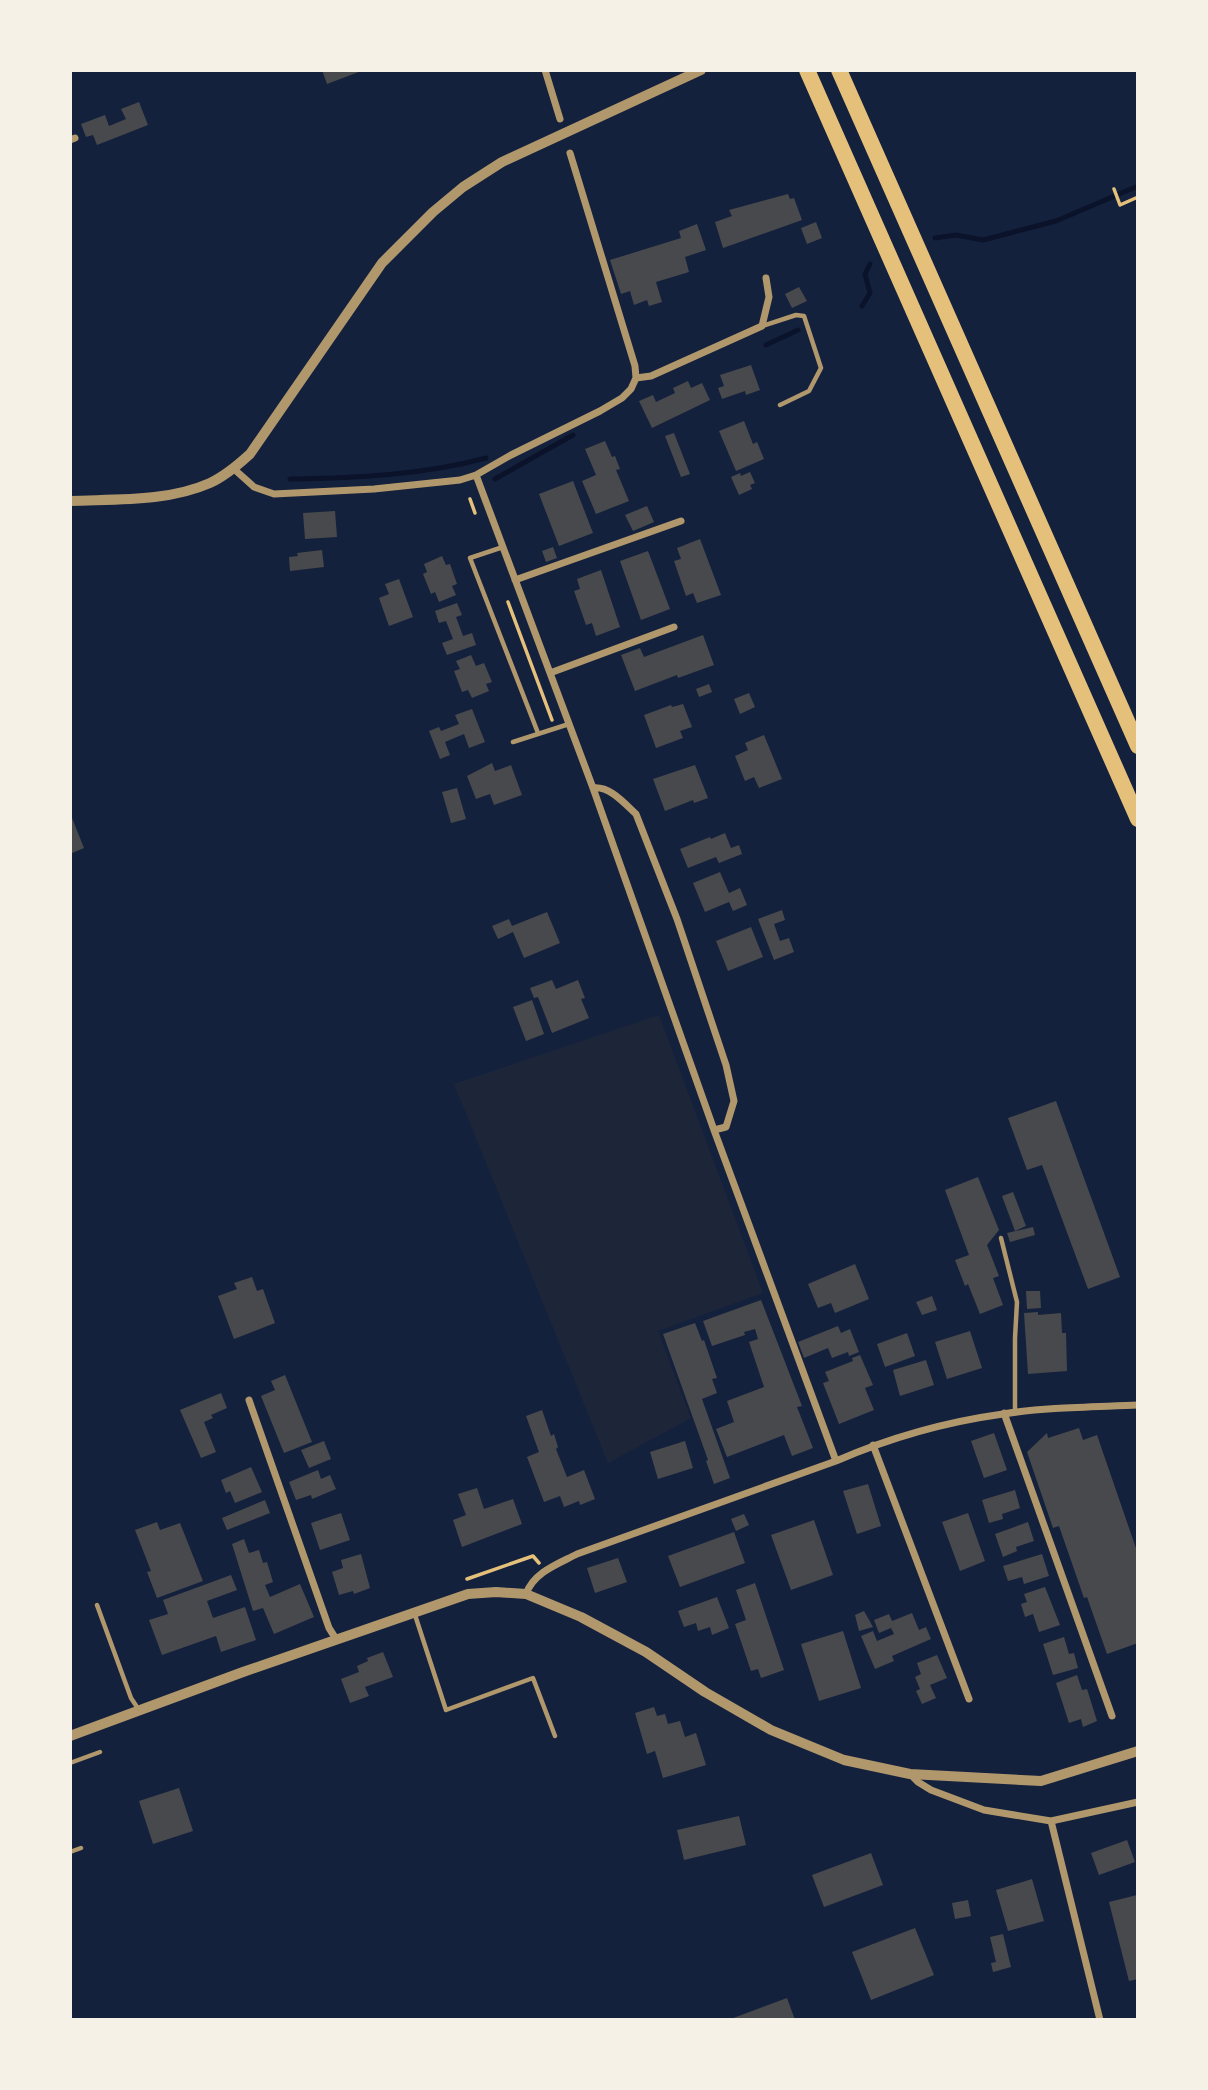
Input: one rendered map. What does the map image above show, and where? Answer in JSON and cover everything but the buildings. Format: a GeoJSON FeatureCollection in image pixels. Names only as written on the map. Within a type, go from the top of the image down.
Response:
{"type":"FeatureCollection","features":[{"type":"Feature","properties":{"kind":"highway"},"geometry":{"type":"LineString","coordinates":[[807,70],[1138,819]]}},
{"type":"Feature","properties":{"kind":"highway"},"geometry":{"type":"LineString","coordinates":[[839,70],[1138,746]]}},
{"type":"Feature","properties":{"kind":"street"},"geometry":{"type":"LineString","coordinates":[[545,70],[560,119]]}},
{"type":"Feature","properties":{"kind":"street"},"geometry":{"type":"LineString","coordinates":[[70,501],[150,497],[197,488],[233,469],[250,454],[382,263],[433,212],[463,187],[502,162],[701,70]]}},
{"type":"Feature","properties":{"kind":"street"},"geometry":{"type":"LineString","coordinates":[[233,469],[254,487],[274,494],[374,489],[460,480],[476,475],[611,405],[631,389],[635,366],[570,153]]}},
{"type":"Feature","properties":{"kind":"street"},"geometry":{"type":"LineString","coordinates":[[635,378],[651,376],[762,326],[769,297],[766,278]]}},
{"type":"Feature","properties":{"kind":"street"},"geometry":{"type":"LineString","coordinates":[[476,475],[570,724],[714,1130],[836,1461]]}},
{"type":"Feature","properties":{"kind":"street"},"geometry":{"type":"LineString","coordinates":[[515,580],[681,521]]}},
{"type":"Feature","properties":{"kind":"street"},"geometry":{"type":"LineString","coordinates":[[550,673],[674,627]]}},
{"type":"Feature","properties":{"kind":"street"},"geometry":{"type":"LineString","coordinates":[[593,788],[600,787],[614,793],[636,814],[703,993],[726,1065],[734,1101],[726,1127],[714,1130]]}},
{"type":"Feature","properties":{"kind":"street"},"geometry":{"type":"LineString","coordinates":[[249,1400],[329,1628],[336,1639]]}},
{"type":"Feature","properties":{"kind":"street"},"geometry":{"type":"LineString","coordinates":[[526,1594],[529,1584],[540,1574],[577,1554],[836,1461],[873,1445],[943,1425],[1004,1413],[1138,1405]]}},
{"type":"Feature","properties":{"kind":"street"},"geometry":{"type":"LineString","coordinates":[[1004,1413],[1112,1716]]}},
{"type":"Feature","properties":{"kind":"street"},"geometry":{"type":"LineString","coordinates":[[873,1445],[969,1699]]}},
{"type":"Feature","properties":{"kind":"street"},"geometry":{"type":"LineString","coordinates":[[70,1735],[468,1594],[496,1592],[526,1594],[581,1617],[646,1652],[705,1692],[771,1730],[844,1760],[910,1774],[1041,1781],[1138,1751]]}},
{"type":"Feature","properties":{"kind":"street"},"geometry":{"type":"LineString","coordinates":[[910,1774],[918,1783],[931,1790],[984,1810],[1051,1821],[1138,1802]]}},
{"type":"Feature","properties":{"kind":"street"},"geometry":{"type":"LineString","coordinates":[[1051,1821],[1100,2020]]}},
{"type":"Feature","properties":{"kind":"lane"},"geometry":{"type":"LineString","coordinates":[[762,326],[796,314],[804,316],[821,368],[809,391],[780,405]]}},
{"type":"Feature","properties":{"kind":"lane"},"geometry":{"type":"LineString","coordinates":[[503,547],[470,558],[538,733]]}},
{"type":"Feature","properties":{"kind":"lane"},"geometry":{"type":"LineString","coordinates":[[513,742],[570,724]]}},
{"type":"Feature","properties":{"kind":"lane"},"geometry":{"type":"LineString","coordinates":[[1001,1238],[1017,1302],[1015,1412]]}},
{"type":"Feature","properties":{"kind":"lane"},"geometry":{"type":"LineString","coordinates":[[97,1605],[131,1698],[139,1710]]}},
{"type":"Feature","properties":{"kind":"lane"},"geometry":{"type":"LineString","coordinates":[[415,1612],[446,1710],[533,1678],[555,1736]]}},
{"type":"Feature","properties":{"kind":"lane"},"geometry":{"type":"LineString","coordinates":[[70,1763],[100,1752]]}},
{"type":"Feature","properties":{"kind":"lane"},"geometry":{"type":"LineString","coordinates":[[70,1852],[81,1848]]}},
{"type":"Feature","properties":{"kind":"path"},"geometry":{"type":"LineString","coordinates":[[1114,189],[1120,205],[1138,197]]}},
{"type":"Feature","properties":{"kind":"path"},"geometry":{"type":"LineString","coordinates":[[470,499],[478,520]]}},
{"type":"Feature","properties":{"kind":"path"},"geometry":{"type":"LineString","coordinates":[[508,602],[555,728]]}},
{"type":"Feature","properties":{"kind":"shaded area"},"geometry":{"type":"Polygon","coordinates":[[[659,1015],[763,1293],[658,1331],[691,1418],[608,1463],[454,1084],[659,1015]]]}},
{"type":"Feature","properties":{"kind":"waterway"},"geometry":{"type":"LineString","coordinates":[[935,238],[956,235],[983,240],[1056,221],[1138,186]]}},
{"type":"Feature","properties":{"kind":"waterway"},"geometry":{"type":"LineString","coordinates":[[862,306],[870,293],[865,274],[870,264]]}},
{"type":"Feature","properties":{"kind":"waterway"},"geometry":{"type":"LineString","coordinates":[[766,345],[798,330]]}},
{"type":"Feature","properties":{"kind":"waterway"},"geometry":{"type":"LineString","coordinates":[[495,479],[573,435]]}},
{"type":"Feature","properties":{"kind":"waterway"},"geometry":{"type":"LineString","coordinates":[[290,479],[389,475],[486,458]]}}]}
